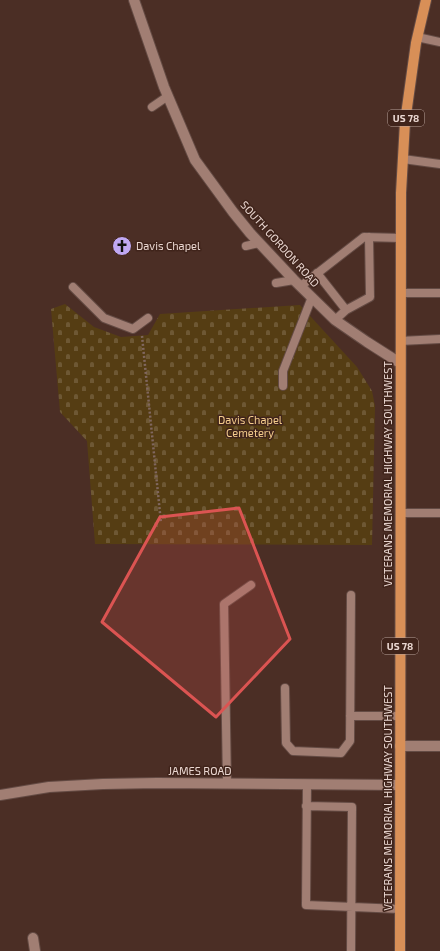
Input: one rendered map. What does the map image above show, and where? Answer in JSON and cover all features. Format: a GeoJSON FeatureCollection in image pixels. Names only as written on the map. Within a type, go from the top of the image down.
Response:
{"type":"FeatureCollection","features":[{"type":"Feature","properties":{"kind":"main road","name":"VETERANS MEMORIAL HIGHWAY SOUTHWEST"},"geometry":{"type":"LineString","coordinates":[[400,951],[400,341],[403,159],[405,122],[417,37],[426,0]]}},
{"type":"Feature","properties":{"kind":"street","name":"SOUTH GORDON ROAD"},"geometry":{"type":"LineString","coordinates":[[134,0],[168,96],[195,160],[233,212],[297,283],[335,320],[400,363]]}},
{"type":"Feature","properties":{"kind":"street"},"geometry":{"type":"LineString","coordinates":[[400,746],[440,746]]}},
{"type":"Feature","properties":{"kind":"street","name":"JAMES ROAD"},"geometry":{"type":"LineString","coordinates":[[0,795],[49,787],[103,784],[227,783],[400,785]]}},
{"type":"Feature","properties":{"kind":"street"},"geometry":{"type":"LineString","coordinates":[[33,938],[35,951]]}},
{"type":"Feature","properties":{"kind":"lane"},"geometry":{"type":"LineString","coordinates":[[417,37],[440,42]]}},
{"type":"Feature","properties":{"kind":"lane"},"geometry":{"type":"LineString","coordinates":[[152,107],[168,96]]}},
{"type":"Feature","properties":{"kind":"lane"},"geometry":{"type":"LineString","coordinates":[[403,159],[440,164]]}},
{"type":"Feature","properties":{"kind":"lane"},"geometry":{"type":"LineString","coordinates":[[276,283],[297,283],[317,273],[364,237],[401,238]]}},
{"type":"Feature","properties":{"kind":"lane"},"geometry":{"type":"LineString","coordinates":[[335,320],[346,310],[370,297],[369,237]]}},
{"type":"Feature","properties":{"kind":"lane"},"geometry":{"type":"LineString","coordinates":[[246,246],[259,242]]}},
{"type":"Feature","properties":{"kind":"lane"},"geometry":{"type":"LineString","coordinates":[[317,273],[346,310]]}},
{"type":"Feature","properties":{"kind":"lane"},"geometry":{"type":"LineString","coordinates":[[73,287],[104,318],[133,329],[148,318]]}},
{"type":"Feature","properties":{"kind":"lane"},"geometry":{"type":"LineString","coordinates":[[401,293],[440,293]]}},
{"type":"Feature","properties":{"kind":"lane"},"geometry":{"type":"LineString","coordinates":[[282,386],[283,371],[312,297]]}},
{"type":"Feature","properties":{"kind":"lane"},"geometry":{"type":"LineString","coordinates":[[400,341],[440,339]]}},
{"type":"Feature","properties":{"kind":"lane"},"geometry":{"type":"LineString","coordinates":[[400,513],[440,513]]}},
{"type":"Feature","properties":{"kind":"lane"},"geometry":{"type":"LineString","coordinates":[[227,783],[224,604],[251,585]]}},
{"type":"Feature","properties":{"kind":"lane"},"geometry":{"type":"LineString","coordinates":[[285,688],[286,743],[294,751],[341,753],[350,741],[351,595]]}},
{"type":"Feature","properties":{"kind":"lane"},"geometry":{"type":"LineString","coordinates":[[350,716],[400,716]]}},
{"type":"Feature","properties":{"kind":"lane"},"geometry":{"type":"LineString","coordinates":[[307,784],[306,905],[400,909]]}},
{"type":"Feature","properties":{"kind":"lane"},"geometry":{"type":"LineString","coordinates":[[306,806],[352,807],[351,951]]}},
{"type":"Feature","properties":{"kind":"path"},"geometry":{"type":"LineString","coordinates":[[141,324],[161,523]]}},
{"type":"Feature","properties":{"kind":"highlighted area"},"geometry":{"type":"Polygon","coordinates":[[[239,508],[290,639],[216,717],[102,622],[160,517],[239,508]]]}},
{"type":"Feature","properties":{"kind":"green space","name":"Davis Chapel Cemetery"},"geometry":{"type":"Polygon","coordinates":[[[65,304],[94,327],[121,337],[148,335],[160,314],[300,305],[357,367],[372,391],[375,406],[372,545],[95,544],[87,441],[60,412],[51,309],[65,304]]]}},
{"type":"Feature","properties":{"kind":"place","name":"Davis Chapel"},"geometry":{"type":"Point","coordinates":[122,246]}}]}
